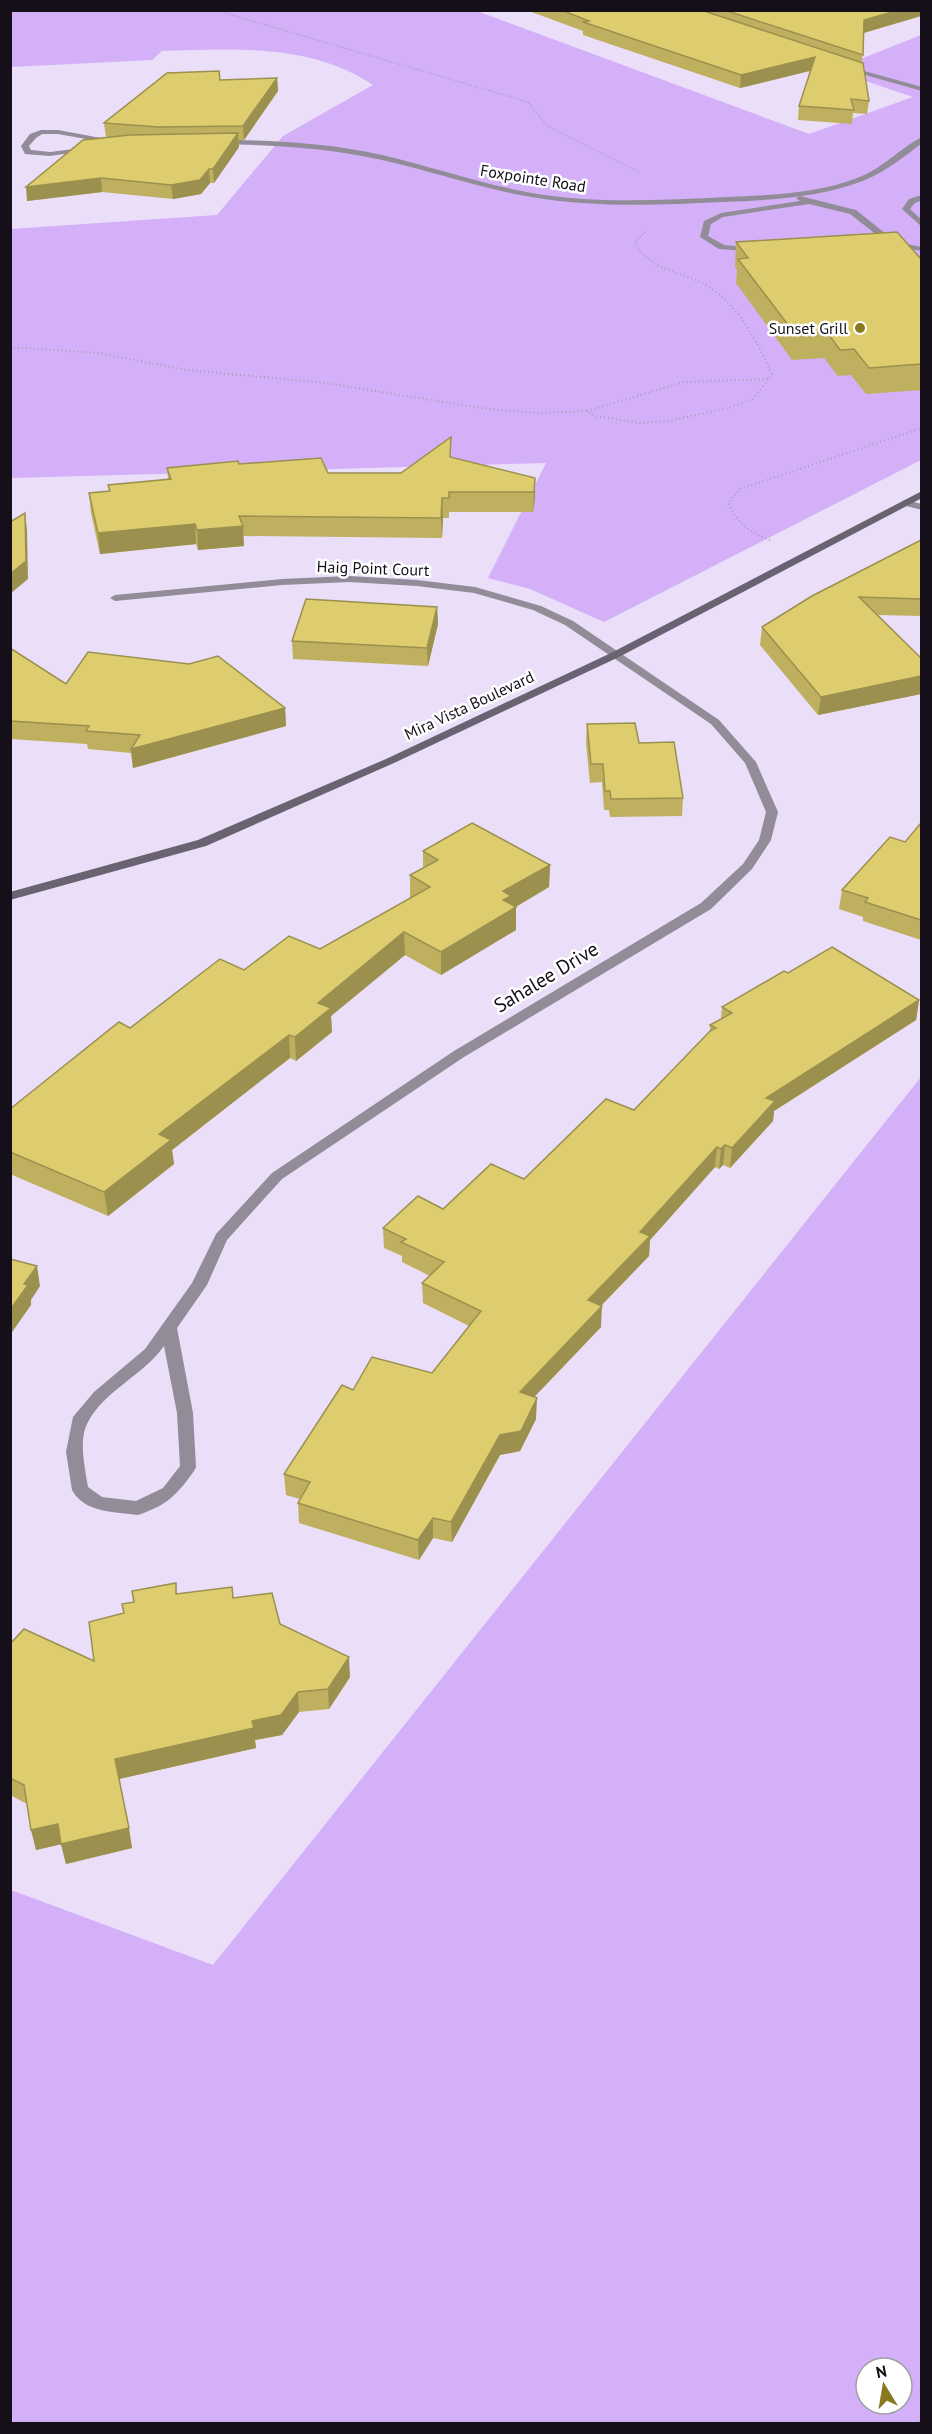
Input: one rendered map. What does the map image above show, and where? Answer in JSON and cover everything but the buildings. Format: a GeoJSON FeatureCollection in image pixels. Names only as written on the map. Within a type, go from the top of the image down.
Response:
{"type":"FeatureCollection","features":[{"type":"Feature","properties":{"kind":"street"},"geometry":{"type":"LineString","coordinates":[[842,66],[921,89]]}},
{"type":"Feature","properties":{"kind":"street"},"geometry":{"type":"LineString","coordinates":[[129,144],[58,132],[41,132],[33,136],[25,146],[28,152],[50,154],[140,144]]}},
{"type":"Feature","properties":{"kind":"street","name":"Foxpointe Road"},"geometry":{"type":"LineString","coordinates":[[207,143],[332,148],[403,162],[506,190],[559,199],[656,204],[823,190],[863,179],[921,139]]}},
{"type":"Feature","properties":{"kind":"street"},"geometry":{"type":"LineString","coordinates":[[791,194],[809,202],[853,212],[894,244]]}},
{"type":"Feature","properties":{"kind":"street"},"geometry":{"type":"LineString","coordinates":[[921,197],[912,201],[906,209],[921,225]]}},
{"type":"Feature","properties":{"kind":"street"},"geometry":{"type":"LineString","coordinates":[[762,250],[722,247],[704,237],[706,223],[720,215],[754,208],[809,202]]}},
{"type":"Feature","properties":{"kind":"street"},"geometry":{"type":"LineString","coordinates":[[883,244],[921,249]]}},
{"type":"Feature","properties":{"kind":"street","name":"Mira Vista Boulevard"},"geometry":{"type":"LineString","coordinates":[[10,896],[202,843],[390,761],[615,655],[921,494]]}},
{"type":"Feature","properties":{"kind":"street"},"geometry":{"type":"LineString","coordinates":[[905,503],[921,507]]}},
{"type":"Feature","properties":{"kind":"street","name":"Haig Point Court"},"geometry":{"type":"LineString","coordinates":[[115,598],[349,579],[417,583],[475,590],[537,608],[568,623],[615,655]]}},
{"type":"Feature","properties":{"kind":"street","name":"Sahalee Drive"},"geometry":{"type":"LineString","coordinates":[[169,1327],[185,1413],[188,1467],[169,1493],[138,1508],[98,1503],[80,1490],[74,1452],[79,1421],[100,1396],[151,1353],[169,1327],[199,1285],[221,1238],[277,1176],[459,1054],[706,906],[748,866],[765,840],[772,812],[750,762],[715,722],[615,655]]}},
{"type":"Feature","properties":{"kind":"path"},"geometry":{"type":"LineString","coordinates":[[214,10],[528,102],[547,126],[638,172]]}},
{"type":"Feature","properties":{"kind":"path"},"geometry":{"type":"LineString","coordinates":[[586,411],[596,416],[640,423],[697,416],[753,399],[772,374],[762,349],[738,315]]}},
{"type":"Feature","properties":{"kind":"path"},"geometry":{"type":"LineString","coordinates":[[10,347],[98,353],[188,370],[382,391],[488,409],[539,413],[586,411],[684,382],[769,379]]}},
{"type":"Feature","properties":{"kind":"path"},"geometry":{"type":"LineString","coordinates":[[806,555],[744,530],[728,503],[740,489],[921,428]]}},
{"type":"Feature","properties":{"kind":"shaded area"},"geometry":{"type":"Polygon","coordinates":[[[11,11],[477,11],[809,134],[913,97],[833,70],[921,35],[921,460],[604,622],[530,589],[488,578],[546,463],[11,478],[11,229],[217,215],[283,136],[373,85],[349,71],[324,62],[271,51],[162,51],[152,60],[11,67],[11,11]]]}},
{"type":"Feature","properties":{"kind":"shaded area"},"geometry":{"type":"Polygon","coordinates":[[[921,1077],[921,2423],[11,2423],[11,1890],[213,1965],[921,1077]]]}},
{"type":"Feature","properties":{"kind":"place","name":"Sunset Grill"},"geometry":{"type":"Point","coordinates":[860,328]}}]}
